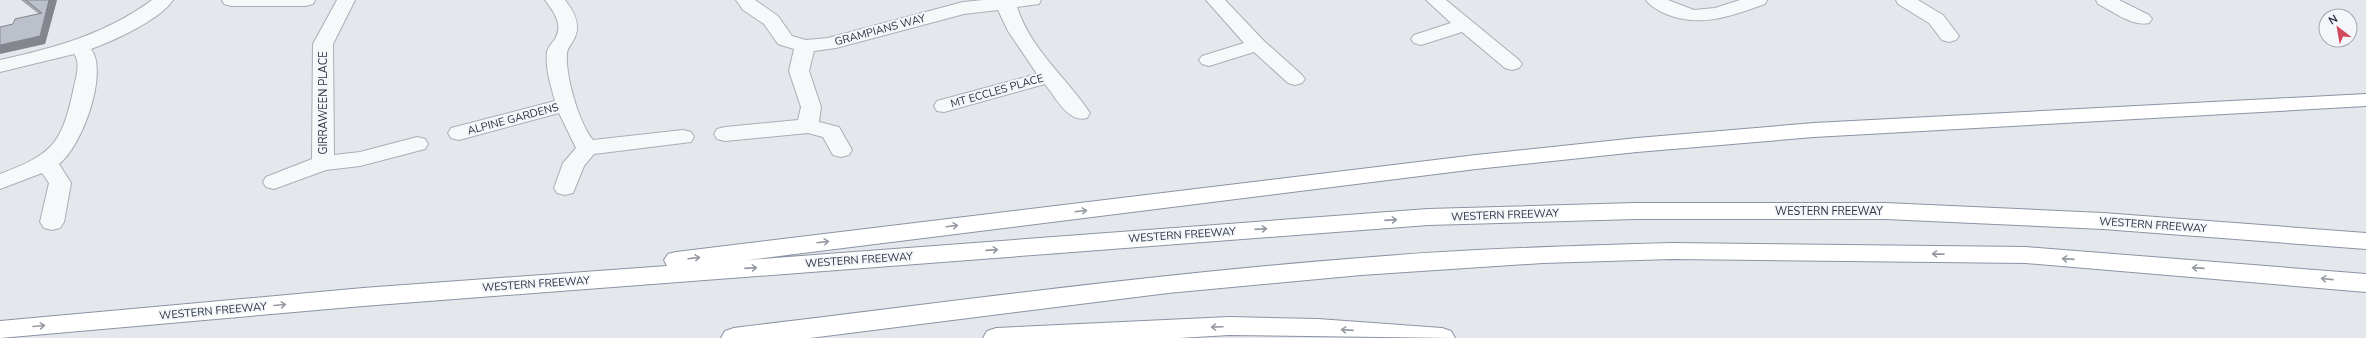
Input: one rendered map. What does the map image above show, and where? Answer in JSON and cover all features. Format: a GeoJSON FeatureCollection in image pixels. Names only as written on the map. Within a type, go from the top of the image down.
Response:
{"type":"FeatureCollection","features":[{"type":"Feature","properties":{"kind":"highway"},"geometry":{"type":"LineString","coordinates":[[363,297],[1476,162],[1636,145],[1814,130],[2366,100]]}},
{"type":"Feature","properties":{"kind":"highway","name":"WESTERN FREEWAY"},"geometry":{"type":"LineString","coordinates":[[0,330],[363,297],[1428,217],[1635,211],[1885,211],[2104,222],[2366,241]]}},
{"type":"Feature","properties":{"kind":"highway"},"geometry":{"type":"LineString","coordinates":[[734,338],[1176,284],[1361,266],[1543,255],[1680,251],[2026,256],[2262,273],[2366,283]]}},
{"type":"Feature","properties":{"kind":"highway"},"geometry":{"type":"LineString","coordinates":[[996,338],[1228,326],[1318,328],[1442,338]]}},
{"type":"Feature","properties":{"kind":"street"},"geometry":{"type":"LineString","coordinates":[[0,66],[79,47],[124,27],[164,0]]}},
{"type":"Feature","properties":{"kind":"street"},"geometry":{"type":"LineString","coordinates":[[231,0],[306,0]]}},
{"type":"Feature","properties":{"kind":"street","name":"GIRRAWEEN PLACE"},"geometry":{"type":"LineString","coordinates":[[323,163],[323,44],[346,0]]}},
{"type":"Feature","properties":{"kind":"street","name":"ALPINE GARDENS"},"geometry":{"type":"LineString","coordinates":[[554,0],[562,8],[567,23],[565,37],[559,44],[556,56],[567,104],[575,131],[581,142],[588,148]]}},
{"type":"Feature","properties":{"kind":"street","name":"GRAMPIANS WAY"},"geometry":{"type":"LineString","coordinates":[[745,0],[750,6],[771,20],[785,40],[805,46],[829,44],[964,8],[1032,0]]}},
{"type":"Feature","properties":{"kind":"street"},"geometry":{"type":"LineString","coordinates":[[1215,0],[1257,45],[1295,79]]}},
{"type":"Feature","properties":{"kind":"street"},"geometry":{"type":"LineString","coordinates":[[1435,0],[1512,64]]}},
{"type":"Feature","properties":{"kind":"street"},"geometry":{"type":"LineString","coordinates":[[1654,0],[1674,12],[1698,17],[1724,12],[1758,0]]}},
{"type":"Feature","properties":{"kind":"street"},"geometry":{"type":"LineString","coordinates":[[1905,0],[1936,20],[1949,36]]}},
{"type":"Feature","properties":{"kind":"street"},"geometry":{"type":"LineString","coordinates":[[2106,0],[2142,19]]}},
{"type":"Feature","properties":{"kind":"street","name":"MT ECCLES PLACE"},"geometry":{"type":"LineString","coordinates":[[1006,4],[1008,15],[1049,77],[1080,113]]}},
{"type":"Feature","properties":{"kind":"street"},"geometry":{"type":"LineString","coordinates":[[1421,39],[1465,25]]}},
{"type":"Feature","properties":{"kind":"street"},"geometry":{"type":"LineString","coordinates":[[1209,60],[1257,45]]}},
{"type":"Feature","properties":{"kind":"street"},"geometry":{"type":"LineString","coordinates":[[805,46],[798,71],[811,107],[808,126]]}},
{"type":"Feature","properties":{"kind":"street"},"geometry":{"type":"LineString","coordinates":[[0,182],[20,179],[67,157],[74,148],[77,142],[74,128],[88,66],[86,56],[79,47]]}},
{"type":"Feature","properties":{"kind":"street","name":"MT ECCLES PLACE"},"geometry":{"type":"LineString","coordinates":[[944,106],[1049,77]]}},
{"type":"Feature","properties":{"kind":"street","name":"ALPINE GARDENS"},"geometry":{"type":"LineString","coordinates":[[459,133],[567,104]]}},
{"type":"Feature","properties":{"kind":"street"},"geometry":{"type":"LineString","coordinates":[[725,134],[808,126],[831,132],[841,150]]}},
{"type":"Feature","properties":{"kind":"street"},"geometry":{"type":"LineString","coordinates":[[565,188],[574,163],[588,148],[683,137]]}},
{"type":"Feature","properties":{"kind":"street","name":"GIRRAWEEN PLACE"},"geometry":{"type":"LineString","coordinates":[[274,182],[323,163],[360,159],[417,144]]}},
{"type":"Feature","properties":{"kind":"street"},"geometry":{"type":"LineString","coordinates":[[47,166],[60,183],[52,222]]}},
{"type":"Feature","properties":{"kind":"building"},"geometry":{"type":"Polygon","coordinates":[[[26,0],[49,0],[40,36],[0,45],[0,27],[13,24],[15,19],[42,13],[26,0]]]}}]}
